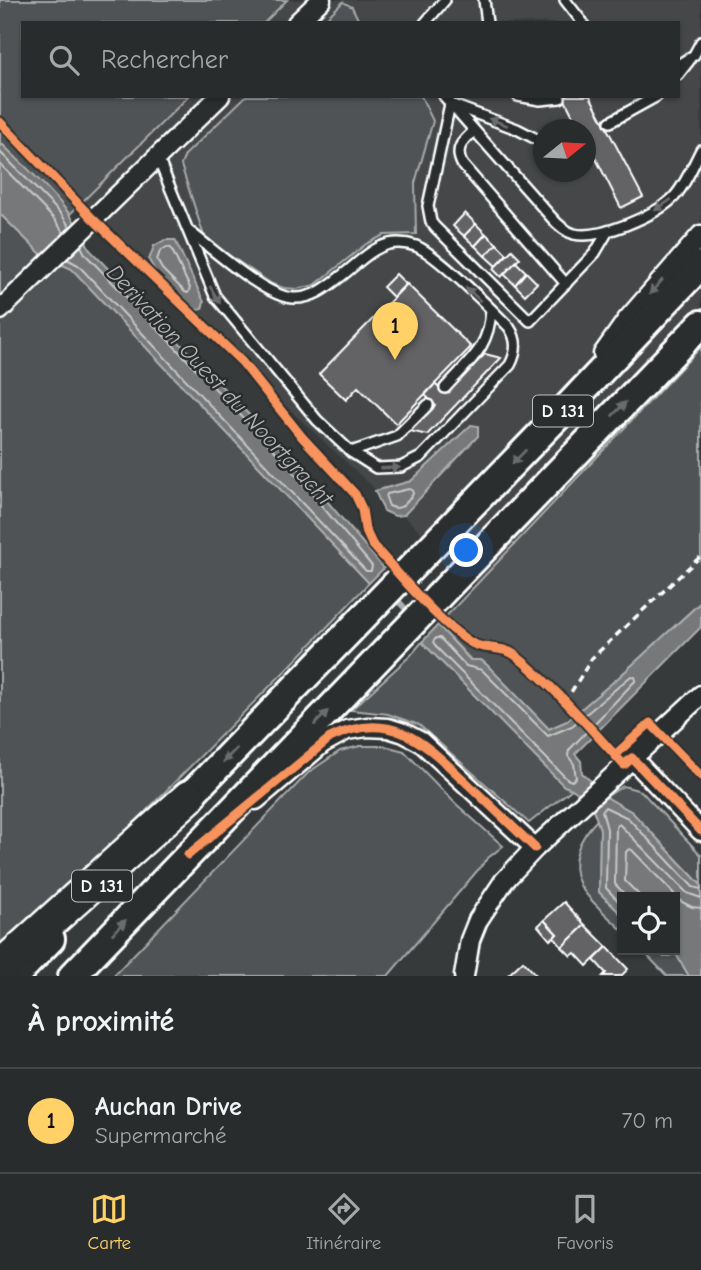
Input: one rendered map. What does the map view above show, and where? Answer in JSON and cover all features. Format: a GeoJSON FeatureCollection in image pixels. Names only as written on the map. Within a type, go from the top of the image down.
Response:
{"type":"FeatureCollection","features":[{"type":"Feature","properties":{"kind":"highway"},"geometry":{"type":"LineString","coordinates":[[0,967],[189,797]]}},
{"type":"Feature","properties":{"kind":"main road","name":"D 131"},"geometry":{"type":"LineString","coordinates":[[15,976],[568,406],[701,265]]}},
{"type":"Feature","properties":{"kind":"main road","name":"D 131"},"geometry":{"type":"LineString","coordinates":[[72,976],[701,324]]}},
{"type":"Feature","properties":{"kind":"street"},"geometry":{"type":"LineString","coordinates":[[299,21],[321,0]]}},
{"type":"Feature","properties":{"kind":"street"},"geometry":{"type":"LineString","coordinates":[[0,310],[218,98]]}},
{"type":"Feature","properties":{"kind":"street"},"geometry":{"type":"LineString","coordinates":[[568,406],[627,320],[701,235]]}},
{"type":"Feature","properties":{"kind":"street"},"geometry":{"type":"LineString","coordinates":[[464,976],[470,940],[484,909],[508,875],[701,695]]}},
{"type":"Feature","properties":{"kind":"street"},"geometry":{"type":"LineString","coordinates":[[188,855],[330,738],[347,730],[367,727],[396,730],[421,742],[535,848]]}},
{"type":"Feature","properties":{"kind":"street"},"geometry":{"type":"LineString","coordinates":[[632,758],[701,831]]}},
{"type":"Feature","properties":{"kind":"lane"},"geometry":{"type":"LineString","coordinates":[[427,21],[445,0]]}},
{"type":"Feature","properties":{"kind":"lane"},"geometry":{"type":"LineString","coordinates":[[484,0],[487,21]]}},
{"type":"Feature","properties":{"kind":"lane"},"geometry":{"type":"LineString","coordinates":[[565,0],[581,21]]}},
{"type":"Feature","properties":{"kind":"lane"},"geometry":{"type":"LineString","coordinates":[[680,72],[701,42]]}},
{"type":"Feature","properties":{"kind":"lane"},"geometry":{"type":"LineString","coordinates":[[680,64],[694,54]]}},
{"type":"Feature","properties":{"kind":"lane"},"geometry":{"type":"LineString","coordinates":[[529,98],[560,98]]}},
{"type":"Feature","properties":{"kind":"lane"},"geometry":{"type":"LineString","coordinates":[[610,122],[653,98]]}},
{"type":"Feature","properties":{"kind":"lane"},"geometry":{"type":"LineString","coordinates":[[447,100],[558,225],[572,233],[608,231],[654,211],[673,198],[701,150]]}},
{"type":"Feature","properties":{"kind":"lane"},"geometry":{"type":"LineString","coordinates":[[447,100],[533,137]]}},
{"type":"Feature","properties":{"kind":"lane"},"geometry":{"type":"LineString","coordinates":[[447,100],[428,206],[431,222],[530,321],[595,253],[608,231]]}},
{"type":"Feature","properties":{"kind":"lane"},"geometry":{"type":"LineString","coordinates":[[474,131],[459,147],[462,164],[566,284]]}},
{"type":"Feature","properties":{"kind":"lane"},"geometry":{"type":"LineString","coordinates":[[157,156],[210,287],[222,306],[317,420],[351,452],[370,465],[393,469],[414,462],[514,358],[516,345],[513,332],[440,264],[415,246],[401,243],[386,245],[324,290],[310,296],[293,298],[268,290],[190,232]]}},
{"type":"Feature","properties":{"kind":"lane"},"geometry":{"type":"LineString","coordinates":[[445,388],[485,342],[491,310]]}},
{"type":"Feature","properties":{"kind":"lane"},"geometry":{"type":"LineString","coordinates":[[351,452],[397,436],[428,405]]}},
{"type":"Feature","properties":{"kind":"path"},"geometry":{"type":"LineString","coordinates":[[565,702],[592,658],[701,556]]}},
{"type":"Feature","properties":{"kind":"shaded area"},"geometry":{"type":"Polygon","coordinates":[[[0,0],[287,0],[266,21],[21,21],[21,98],[187,98],[70,214],[0,142],[0,0]]]}},
{"type":"Feature","properties":{"kind":"shaded area"},"geometry":{"type":"Polygon","coordinates":[[[287,0],[701,0],[701,347],[478,585],[74,209],[187,98],[680,98],[680,21],[266,21],[287,0]]]}},
{"type":"Feature","properties":{"kind":"shaded area"},"geometry":{"type":"Polygon","coordinates":[[[343,2],[352,7],[359,21],[323,21],[343,2]]]}},
{"type":"Feature","properties":{"kind":"shaded area"},"geometry":{"type":"Polygon","coordinates":[[[244,98],[422,98],[433,121],[415,183],[416,234],[384,235],[366,244],[315,285],[297,289],[272,284],[205,239],[181,165],[185,155],[244,98]]]}},
{"type":"Feature","properties":{"kind":"shaded area"},"geometry":{"type":"Polygon","coordinates":[[[0,214],[43,256],[72,269],[369,583],[0,958],[0,214]]]}},
{"type":"Feature","properties":{"kind":"shaded area"},"geometry":{"type":"Polygon","coordinates":[[[701,347],[701,602],[567,721],[549,729],[487,665],[481,660],[471,660],[438,625],[701,347]]]}},
{"type":"Feature","properties":{"kind":"shaded area"},"geometry":{"type":"Polygon","coordinates":[[[422,642],[564,786],[572,789],[529,823],[419,725],[388,714],[351,710],[422,642]]]}},
{"type":"Feature","properties":{"kind":"shaded area"},"geometry":{"type":"Polygon","coordinates":[[[360,746],[385,746],[404,751],[455,803],[503,846],[488,858],[388,976],[113,976],[309,772],[340,751],[360,746]]]}},
{"type":"Feature","properties":{"kind":"shaded area"},"geometry":{"type":"Polygon","coordinates":[[[623,786],[641,791],[701,855],[701,885],[632,812],[606,797],[623,786]]]}},
{"type":"Feature","properties":{"kind":"shaded area"},"geometry":{"type":"Polygon","coordinates":[[[597,820],[600,829],[599,892],[617,910],[617,925],[587,896],[580,885],[575,867],[585,834],[597,820]]]}},
{"type":"Feature","properties":{"kind":"shaded area"},"geometry":{"type":"Polygon","coordinates":[[[647,955],[677,955],[689,976],[667,976],[647,955]]]}},
{"type":"Feature","properties":{"kind":"water"},"geometry":{"type":"Polygon","coordinates":[[[0,142],[62,205],[90,250],[286,453],[384,568],[369,583],[72,269],[43,256],[0,214],[0,142]]]}},
{"type":"Feature","properties":{"kind":"water"},"geometry":{"type":"Polygon","coordinates":[[[165,240],[175,240],[204,302],[202,309],[193,311],[156,273],[149,260],[154,246],[165,240]]]}},
{"type":"Feature","properties":{"kind":"water"},"geometry":{"type":"Polygon","coordinates":[[[471,425],[478,426],[478,436],[404,515],[395,516],[384,511],[375,491],[411,481],[471,425]]]}},
{"type":"Feature","properties":{"kind":"water"},"geometry":{"type":"Polygon","coordinates":[[[701,602],[701,627],[575,754],[581,761],[582,773],[594,784],[582,796],[564,786],[422,642],[438,625],[470,660],[481,660],[487,665],[549,729],[567,721],[701,602]]]}},
{"type":"Feature","properties":{"kind":"water"},"geometry":{"type":"Polygon","coordinates":[[[606,797],[632,812],[701,885],[701,976],[689,976],[677,955],[680,955],[680,892],[617,892],[617,910],[599,892],[600,829],[593,809],[606,797]]]}},
{"type":"Feature","properties":{"kind":"building"},"geometry":{"type":"Polygon","coordinates":[[[564,98],[591,98],[643,197],[621,208],[596,159],[596,119],[574,119],[564,98]]]}},
{"type":"Feature","properties":{"kind":"building"},"geometry":{"type":"Polygon","coordinates":[[[465,213],[476,224],[464,236],[453,226],[465,213]]]}},
{"type":"Feature","properties":{"kind":"building"},"geometry":{"type":"Polygon","coordinates":[[[476,224],[486,234],[475,246],[464,236],[476,224]]]}},
{"type":"Feature","properties":{"kind":"building"},"geometry":{"type":"Polygon","coordinates":[[[486,234],[497,244],[485,256],[475,246],[486,234]]]}},
{"type":"Feature","properties":{"kind":"building"},"geometry":{"type":"Polygon","coordinates":[[[497,244],[507,254],[496,266],[485,256],[497,244]]]}},
{"type":"Feature","properties":{"kind":"building"},"geometry":{"type":"Polygon","coordinates":[[[512,250],[520,258],[501,277],[493,269],[512,250]]]}},
{"type":"Feature","properties":{"kind":"building"},"geometry":{"type":"Polygon","coordinates":[[[516,262],[526,272],[515,285],[504,274],[516,262]]]}},
{"type":"Feature","properties":{"kind":"building"},"geometry":{"type":"Polygon","coordinates":[[[526,272],[537,283],[525,295],[515,285],[526,272]]]}},
{"type":"Feature","properties":{"kind":"building"},"geometry":{"type":"Polygon","coordinates":[[[396,274],[406,284],[393,297],[383,287],[396,274]]]}},
{"type":"Feature","properties":{"kind":"building"},"geometry":{"type":"Polygon","coordinates":[[[407,284],[471,347],[396,424],[358,387],[346,400],[319,374],[407,284]]]}},
{"type":"Feature","properties":{"kind":"building"},"geometry":{"type":"Polygon","coordinates":[[[485,354],[501,358],[427,435],[410,431],[435,405],[425,395],[435,384],[445,394],[485,354]]]}},
{"type":"Feature","properties":{"kind":"building"},"geometry":{"type":"Polygon","coordinates":[[[564,902],[585,925],[562,947],[554,937],[557,934],[544,920],[564,902]]]}},
{"type":"Feature","properties":{"kind":"building"},"geometry":{"type":"Polygon","coordinates":[[[544,920],[557,934],[550,940],[538,926],[544,920]]]}},
{"type":"Feature","properties":{"kind":"building"},"geometry":{"type":"Polygon","coordinates":[[[585,925],[607,947],[587,966],[575,953],[571,956],[562,947],[585,925]]]}},
{"type":"Feature","properties":{"kind":"building"},"geometry":{"type":"Polygon","coordinates":[[[607,947],[628,969],[621,976],[603,976],[606,973],[594,960],[607,947]]]}},
{"type":"Feature","properties":{"kind":"building"},"geometry":{"type":"Polygon","coordinates":[[[523,961],[537,976],[507,976],[523,961]]]}},
{"type":"Feature","properties":{"kind":"waterway","name":"Derivation Ouest du Noortgracht"},"geometry":{"type":"LineString","coordinates":[[393,595],[411,615]]}},
{"type":"Feature","properties":{"kind":"cycle path"},"geometry":{"type":"LineString","coordinates":[[0,122],[92,218],[242,362],[302,437],[355,494],[372,544],[431,609],[457,633],[475,645],[510,652],[530,667],[624,765],[632,758],[701,831]]}},
{"type":"Feature","properties":{"kind":"cycle path"},"geometry":{"type":"LineString","coordinates":[[615,755],[650,723],[701,776]]}},
{"type":"Feature","properties":{"kind":"cycle path"},"geometry":{"type":"LineString","coordinates":[[188,855],[330,738],[352,729],[372,727],[390,729],[423,744],[535,848]]}},
{"type":"Feature","properties":{"kind":"place","name":"Auchan Drive"},"geometry":{"type":"Point","coordinates":[395,360]}}]}
